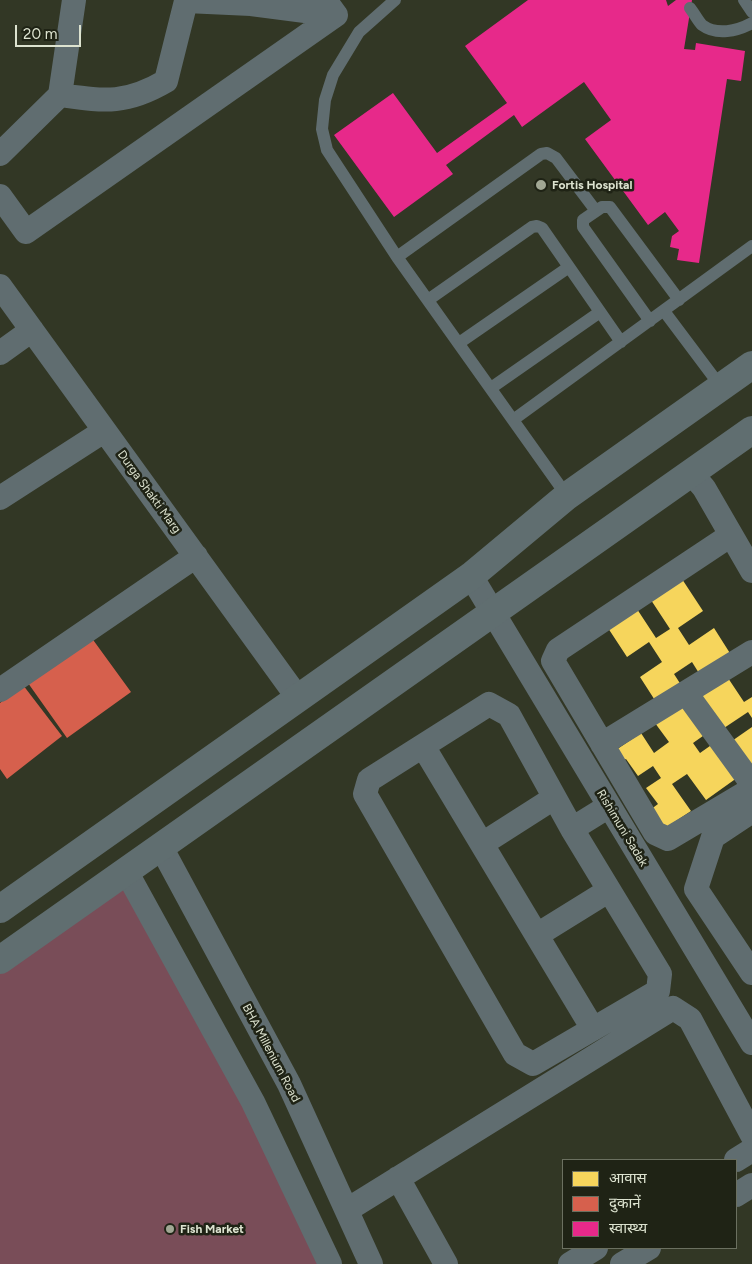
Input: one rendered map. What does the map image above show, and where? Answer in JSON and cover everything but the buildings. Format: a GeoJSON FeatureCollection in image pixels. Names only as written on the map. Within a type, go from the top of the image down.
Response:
{"type":"FeatureCollection","features":[{"type":"Feature","properties":{"kind":"street"},"geometry":{"type":"LineString","coordinates":[[0,154],[60,95],[74,0]]}},
{"type":"Feature","properties":{"kind":"street"},"geometry":{"type":"LineString","coordinates":[[60,95],[118,101],[141,94],[166,81],[186,1],[252,2],[331,8]]}},
{"type":"Feature","properties":{"kind":"street"},"geometry":{"type":"LineString","coordinates":[[4,209],[26,232],[331,8]]}},
{"type":"Feature","properties":{"kind":"street","name":"Durga Shakti Marg"},"geometry":{"type":"LineString","coordinates":[[0,287],[298,698]]}},
{"type":"Feature","properties":{"kind":"street"},"geometry":{"type":"LineString","coordinates":[[0,353],[32,330]]}},
{"type":"Feature","properties":{"kind":"street"},"geometry":{"type":"LineString","coordinates":[[0,909],[472,576],[567,496],[752,365]]}},
{"type":"Feature","properties":{"kind":"street"},"geometry":{"type":"LineString","coordinates":[[0,498],[104,430]]}},
{"type":"Feature","properties":{"kind":"street"},"geometry":{"type":"LineString","coordinates":[[0,960],[752,430]]}},
{"type":"Feature","properties":{"kind":"street"},"geometry":{"type":"LineString","coordinates":[[690,473],[704,488],[752,571]]}},
{"type":"Feature","properties":{"kind":"street"},"geometry":{"type":"LineString","coordinates":[[731,535],[558,650],[553,661],[655,833],[668,839],[752,788]]}},
{"type":"Feature","properties":{"kind":"street"},"geometry":{"type":"LineString","coordinates":[[0,690],[196,556]]}},
{"type":"Feature","properties":{"kind":"street","name":"Rishimuni Sadak"},"geometry":{"type":"LineString","coordinates":[[472,576],[752,1043]]}},
{"type":"Feature","properties":{"kind":"street"},"geometry":{"type":"LineString","coordinates":[[602,744],[752,652]]}},
{"type":"Feature","properties":{"kind":"street"},"geometry":{"type":"LineString","coordinates":[[686,693],[752,784]]}},
{"type":"Feature","properties":{"kind":"street"},"geometry":{"type":"LineString","coordinates":[[489,704],[509,715],[554,798],[660,974],[658,991],[533,1064],[515,1054],[365,794],[369,780],[489,704]]}},
{"type":"Feature","properties":{"kind":"street"},"geometry":{"type":"LineString","coordinates":[[423,746],[593,1029]]}},
{"type":"Feature","properties":{"kind":"street"},"geometry":{"type":"LineString","coordinates":[[482,844],[554,798]]}},
{"type":"Feature","properties":{"kind":"street"},"geometry":{"type":"LineString","coordinates":[[572,829],[609,806]]}},
{"type":"Feature","properties":{"kind":"street"},"geometry":{"type":"LineString","coordinates":[[712,978],[747,966],[696,889],[713,837],[752,811]]}},
{"type":"Feature","properties":{"kind":"street","name":"BHA Millenium Road"},"geometry":{"type":"LineString","coordinates":[[161,846],[289,1084],[371,1264]]}},
{"type":"Feature","properties":{"kind":"street"},"geometry":{"type":"LineString","coordinates":[[126,872],[254,1102],[330,1264]]}},
{"type":"Feature","properties":{"kind":"street"},"geometry":{"type":"LineString","coordinates":[[536,935],[608,890]]}},
{"type":"Feature","properties":{"kind":"street"},"geometry":{"type":"LineString","coordinates":[[694,947],[722,928]]}},
{"type":"Feature","properties":{"kind":"street"},"geometry":{"type":"LineString","coordinates":[[347,1210],[673,1008],[690,1019],[752,1135]]}},
{"type":"Feature","properties":{"kind":"street"},"geometry":{"type":"LineString","coordinates":[[737,1159],[752,1150]]}},
{"type":"Feature","properties":{"kind":"street"},"geometry":{"type":"LineString","coordinates":[[398,1178],[446,1264]]}},
{"type":"Feature","properties":{"kind":"street"},"geometry":{"type":"LineString","coordinates":[[737,1194],[752,1186]]}},
{"type":"Feature","properties":{"kind":"street"},"geometry":{"type":"LineString","coordinates":[[570,1264],[594,1249]]}},
{"type":"Feature","properties":{"kind":"street"},"geometry":{"type":"LineString","coordinates":[[622,1264],[647,1249]]}},
{"type":"Feature","properties":{"kind":"lane"},"geometry":{"type":"LineString","coordinates":[[395,0],[359,32],[333,75],[325,100],[322,129],[327,150],[397,257],[567,496]]}},
{"type":"Feature","properties":{"kind":"lane"},"geometry":{"type":"LineString","coordinates":[[744,0],[752,12]]}},
{"type":"Feature","properties":{"kind":"lane"},"geometry":{"type":"LineString","coordinates":[[690,8],[702,25],[716,30],[729,32],[752,23]]}},
{"type":"Feature","properties":{"kind":"lane"},"geometry":{"type":"LineString","coordinates":[[397,257],[541,154],[547,153],[556,158],[596,211]]}},
{"type":"Feature","properties":{"kind":"lane"},"geometry":{"type":"LineString","coordinates":[[650,321],[583,228],[583,220],[602,206],[610,208],[679,300]]}},
{"type":"Feature","properties":{"kind":"lane"},"geometry":{"type":"LineString","coordinates":[[428,300],[532,226],[537,226],[542,228],[621,342]]}},
{"type":"Feature","properties":{"kind":"lane"},"geometry":{"type":"LineString","coordinates":[[513,420],[752,246]]}},
{"type":"Feature","properties":{"kind":"lane"},"geometry":{"type":"LineString","coordinates":[[460,343],[568,267]]}},
{"type":"Feature","properties":{"kind":"lane"},"geometry":{"type":"LineString","coordinates":[[664,311],[721,387]]}},
{"type":"Feature","properties":{"kind":"lane"},"geometry":{"type":"LineString","coordinates":[[491,388],[600,312]]}},
{"type":"Feature","properties":{"kind":"shaded area"},"geometry":{"type":"Polygon","coordinates":[[[126,871],[328,1264],[0,1264],[0,970],[126,871]]]}},
{"type":"Feature","properties":{"kind":"place","name":"Fortis Hospital"},"geometry":{"type":"Point","coordinates":[541,185]}},
{"type":"Feature","properties":{"kind":"place","name":"Fish Market"},"geometry":{"type":"Point","coordinates":[170,1229]}}]}
